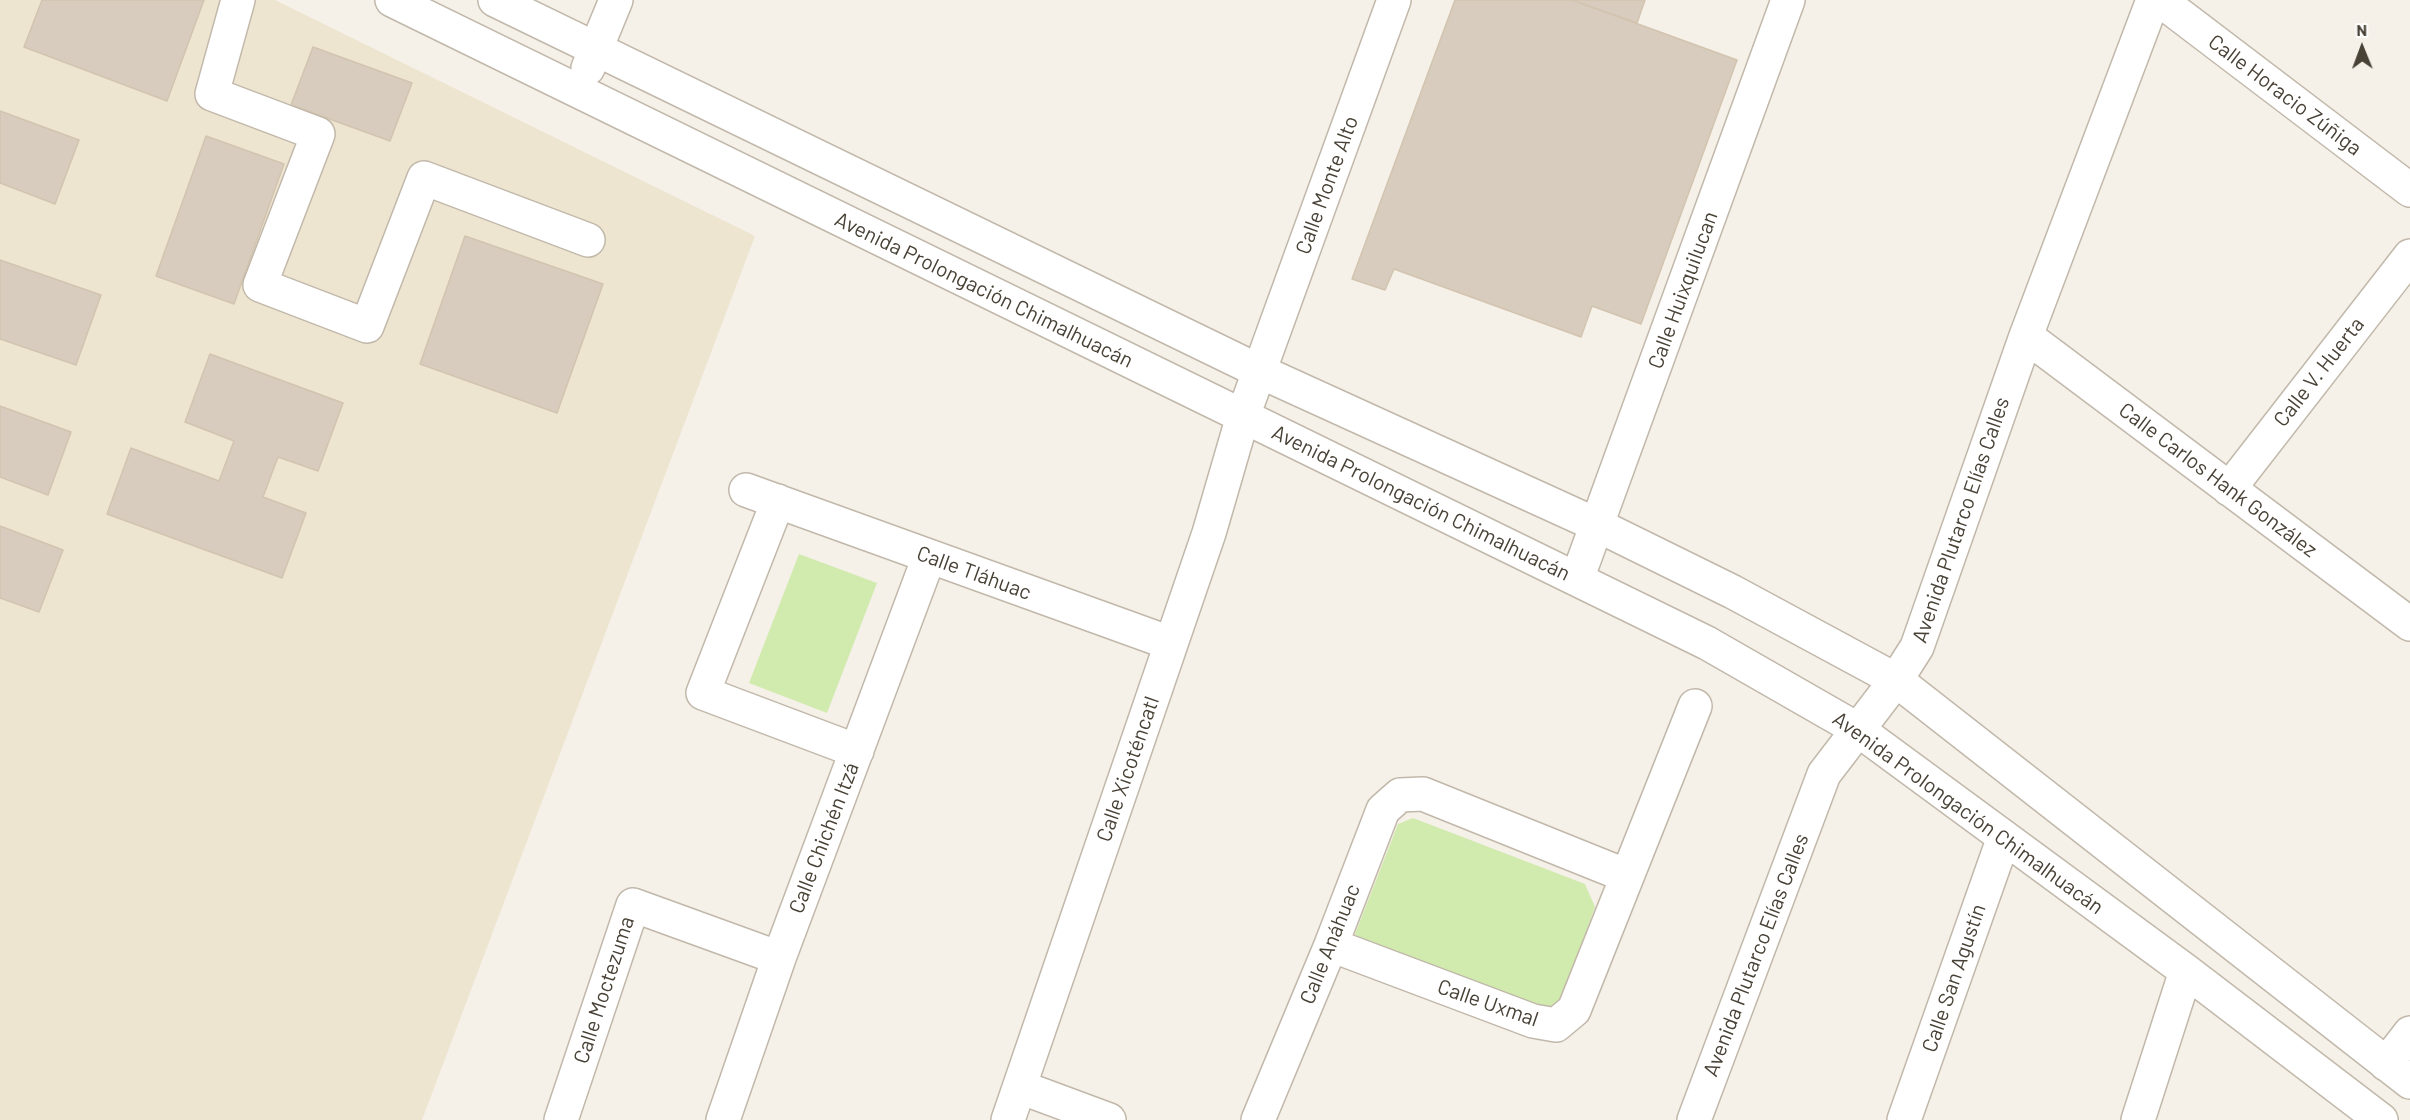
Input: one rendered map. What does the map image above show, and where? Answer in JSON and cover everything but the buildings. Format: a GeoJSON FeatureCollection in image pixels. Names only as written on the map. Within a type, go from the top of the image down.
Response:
{"type":"FeatureCollection","features":[{"type":"Feature","properties":{"kind":"street"},"geometry":{"type":"LineString","coordinates":[[238,0],[212,94],[318,134],[260,285],[367,326],[424,178],[588,240]]}},
{"type":"Feature","properties":{"kind":"street","name":"Avenida Prolongación Chimalhuacán"},"geometry":{"type":"LineString","coordinates":[[392,0],[1707,643],[1857,729],[2186,970],[2381,1120]]}},
{"type":"Feature","properties":{"kind":"street"},"geometry":{"type":"LineString","coordinates":[[495,0],[1259,371],[1597,525],[1733,592],[1896,680],[2398,1073],[2410,1033]]}},
{"type":"Feature","properties":{"kind":"street"},"geometry":{"type":"LineString","coordinates":[[579,91],[616,0]]}},
{"type":"Feature","properties":{"kind":"street","name":"Calle Monte Alto"},"geometry":{"type":"LineString","coordinates":[[1244,416],[1394,0]]}},
{"type":"Feature","properties":{"kind":"street","name":"Calle Huixquilucan"},"geometry":{"type":"LineString","coordinates":[[1577,579],[1788,0]]}},
{"type":"Feature","properties":{"kind":"street","name":"Avenida Plutarco Elías Calles"},"geometry":{"type":"LineString","coordinates":[[1694,1120],[1824,774],[1896,680],[1917,647],[2026,336],[2153,0]]}},
{"type":"Feature","properties":{"kind":"street","name":"Calle Horacio Zúñiga"},"geometry":{"type":"LineString","coordinates":[[2160,0],[2410,190]]}},
{"type":"Feature","properties":{"kind":"street","name":"Calle V. Huerta"},"geometry":{"type":"LineString","coordinates":[[2229,489],[2410,255]]}},
{"type":"Feature","properties":{"kind":"street","name":"Calle Carlos Hank González"},"geometry":{"type":"LineString","coordinates":[[2026,336],[2409,621]]}},
{"type":"Feature","properties":{"kind":"street","name":"Calle Xicoténcatl"},"geometry":{"type":"LineString","coordinates":[[1008,1120],[1209,533],[1244,416]]}},
{"type":"Feature","properties":{"kind":"street","name":"Calle Tláhuac"},"geometry":{"type":"LineString","coordinates":[[746,490],[1170,643]]}},
{"type":"Feature","properties":{"kind":"street"},"geometry":{"type":"LineString","coordinates":[[778,501],[703,693],[856,751]]}},
{"type":"Feature","properties":{"kind":"street","name":"Calle Chichén Itzá"},"geometry":{"type":"LineString","coordinates":[[723,1120],[779,958],[929,557]]}},
{"type":"Feature","properties":{"kind":"street","name":"Calle Uxmal"},"geometry":{"type":"LineString","coordinates":[[1331,945],[1533,1021],[1556,1025],[1574,1010],[1695,706]]}},
{"type":"Feature","properties":{"kind":"street","name":"Calle Anáhuac"},"geometry":{"type":"LineString","coordinates":[[1258,1120],[1331,945],[1383,810],[1400,795],[1423,794],[1627,876]]}},
{"type":"Feature","properties":{"kind":"street","name":"Calle San Agustín"},"geometry":{"type":"LineString","coordinates":[[1904,1120],[2004,837]]}},
{"type":"Feature","properties":{"kind":"street","name":"Calle Moctezuma"},"geometry":{"type":"LineString","coordinates":[[561,1120],[633,905],[779,958]]}},
{"type":"Feature","properties":{"kind":"street"},"geometry":{"type":"LineString","coordinates":[[2138,1120],[2186,970]]}},
{"type":"Feature","properties":{"kind":"street"},"geometry":{"type":"LineString","coordinates":[[1020,1087],[1109,1120]]}},
{"type":"Feature","properties":{"kind":"shaded area"},"geometry":{"type":"Polygon","coordinates":[[[0,0],[275,0],[755,236],[422,1120],[0,1120],[0,0]]]}},
{"type":"Feature","properties":{"kind":"green space"},"geometry":{"type":"Polygon","coordinates":[[[799,554],[877,583],[827,713],[749,683],[799,554]]]}},
{"type":"Feature","properties":{"kind":"green space"},"geometry":{"type":"Polygon","coordinates":[[[1413,818],[1585,884],[1595,907],[1560,1004],[1535,1017],[1362,951],[1355,934],[1398,824],[1413,818]]]}}]}
